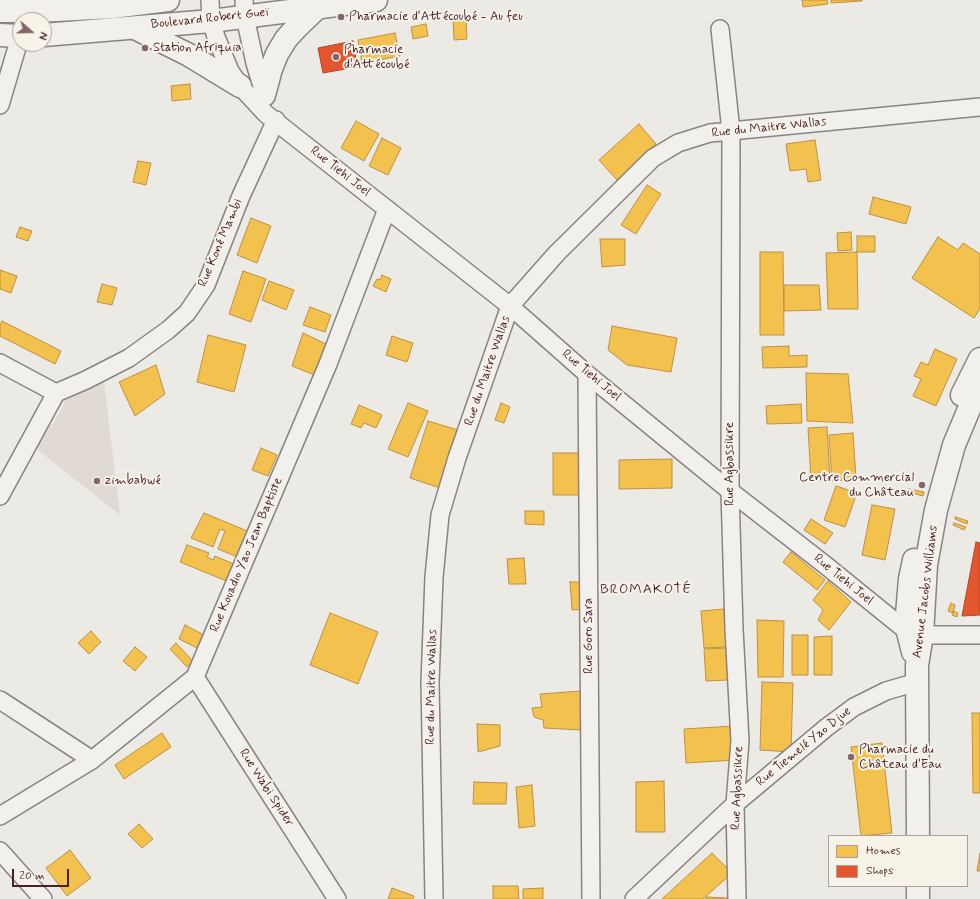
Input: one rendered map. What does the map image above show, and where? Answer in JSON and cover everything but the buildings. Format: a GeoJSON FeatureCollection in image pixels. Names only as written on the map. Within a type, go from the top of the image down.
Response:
{"type":"FeatureCollection","features":[{"type":"Feature","properties":{"kind":"main road","name":"Boulevard Robert Gueï"},"geometry":{"type":"LineString","coordinates":[[0,11],[38,11],[168,0]]}},
{"type":"Feature","properties":{"kind":"main road","name":"Boulevard Robert Gueï"},"geometry":{"type":"LineString","coordinates":[[52,34],[134,27],[211,10],[318,7],[376,0]]}},
{"type":"Feature","properties":{"kind":"main road"},"geometry":{"type":"LineString","coordinates":[[264,95],[271,69],[277,54],[286,39],[318,7]]}},
{"type":"Feature","properties":{"kind":"main road"},"geometry":{"type":"LineString","coordinates":[[134,27],[189,55],[240,86]]}},
{"type":"Feature","properties":{"kind":"main road"},"geometry":{"type":"LineString","coordinates":[[0,35],[12,36]]}},
{"type":"Feature","properties":{"kind":"main road","name":"Avenue Jacobs Williams"},"geometry":{"type":"LineString","coordinates":[[918,835],[917,673],[910,579],[922,516],[941,447],[959,400],[980,359]]}},
{"type":"Feature","properties":{"kind":"main road","name":"Avenue Jacobs Williams"},"geometry":{"type":"LineString","coordinates":[[915,633],[936,510],[954,445],[980,383]]}},
{"type":"Feature","properties":{"kind":"main road"},"geometry":{"type":"LineString","coordinates":[[918,887],[918,899]]}},
{"type":"Feature","properties":{"kind":"street"},"geometry":{"type":"LineString","coordinates":[[245,8],[255,64],[264,95],[276,120]]}},
{"type":"Feature","properties":{"kind":"street","name":"Rue Tiehi Joel"},"geometry":{"type":"LineString","coordinates":[[211,10],[223,54],[240,86],[258,107],[510,306],[587,374],[730,491],[915,633]]}},
{"type":"Feature","properties":{"kind":"street","name":"Rue Agbassikre"},"geometry":{"type":"LineString","coordinates":[[720,29],[731,132],[730,491],[734,629],[740,741],[736,804],[737,899]]}},
{"type":"Feature","properties":{"kind":"street"},"geometry":{"type":"LineString","coordinates":[[0,105],[15,52]]}},
{"type":"Feature","properties":{"kind":"street","name":"Rue du Maitre Wallas"},"geometry":{"type":"LineString","coordinates":[[434,899],[430,682],[434,577],[440,515],[457,458],[510,306],[557,253],[653,158],[678,143],[710,133],[980,107]]}},
{"type":"Feature","properties":{"kind":"street","name":"Rue Koné Mambi"},"geometry":{"type":"LineString","coordinates":[[56,393],[86,380],[129,358],[168,330],[186,313],[206,285],[241,196],[276,120]]}},
{"type":"Feature","properties":{"kind":"street","name":"Rue Kouadio Yao Jean Baptiste"},"geometry":{"type":"LineString","coordinates":[[0,816],[92,760],[195,677],[328,364],[387,209]]}},
{"type":"Feature","properties":{"kind":"street"},"geometry":{"type":"LineString","coordinates":[[0,363],[56,393],[0,496]]}},
{"type":"Feature","properties":{"kind":"street","name":"Rue Goro Sara"},"geometry":{"type":"LineString","coordinates":[[587,374],[591,899]]}},
{"type":"Feature","properties":{"kind":"street"},"geometry":{"type":"LineString","coordinates":[[915,633],[980,635]]}},
{"type":"Feature","properties":{"kind":"street","name":"Rue Tiemelé Yao Djue"},"geometry":{"type":"LineString","coordinates":[[634,899],[736,804],[827,727],[854,707],[917,673]]}},
{"type":"Feature","properties":{"kind":"street","name":"Rue Wabi Spider"},"geometry":{"type":"LineString","coordinates":[[195,677],[337,899]]}},
{"type":"Feature","properties":{"kind":"street"},"geometry":{"type":"LineString","coordinates":[[0,700],[92,760]]}},
{"type":"Feature","properties":{"kind":"street"},"geometry":{"type":"LineString","coordinates":[[0,851],[43,899]]}},
{"type":"Feature","properties":{"kind":"shaded area","name":"zimbabwé"},"geometry":{"type":"Polygon","coordinates":[[[104,381],[120,515],[35,448],[30,441],[54,423],[66,400],[104,381]]]}},
{"type":"Feature","properties":{"kind":"place","name":"Pharmacie d'Attécoubé - Au feu"},"geometry":{"type":"Point","coordinates":[341,17]}},
{"type":"Feature","properties":{"kind":"place","name":"Station Afriquia"},"geometry":{"type":"Point","coordinates":[145,48]}},
{"type":"Feature","properties":{"kind":"place","name":"Pharmacie d'Attécoubé"},"geometry":{"type":"Point","coordinates":[336,57]}},
{"type":"Feature","properties":{"kind":"place","name":"zimbabwé"},"geometry":{"type":"Point","coordinates":[97,481]}},
{"type":"Feature","properties":{"kind":"place","name":"Centre Commercial du Château"},"geometry":{"type":"Point","coordinates":[922,485]}},
{"type":"Feature","properties":{"kind":"place","name":"Pharmacie du Château d'Eau"},"geometry":{"type":"Point","coordinates":[851,757]}},
{"type":"Feature","properties":{"kind":"district","name":"BROMAKOTÉ"},"geometry":{"type":"Point","coordinates":[646,590]}}]}
